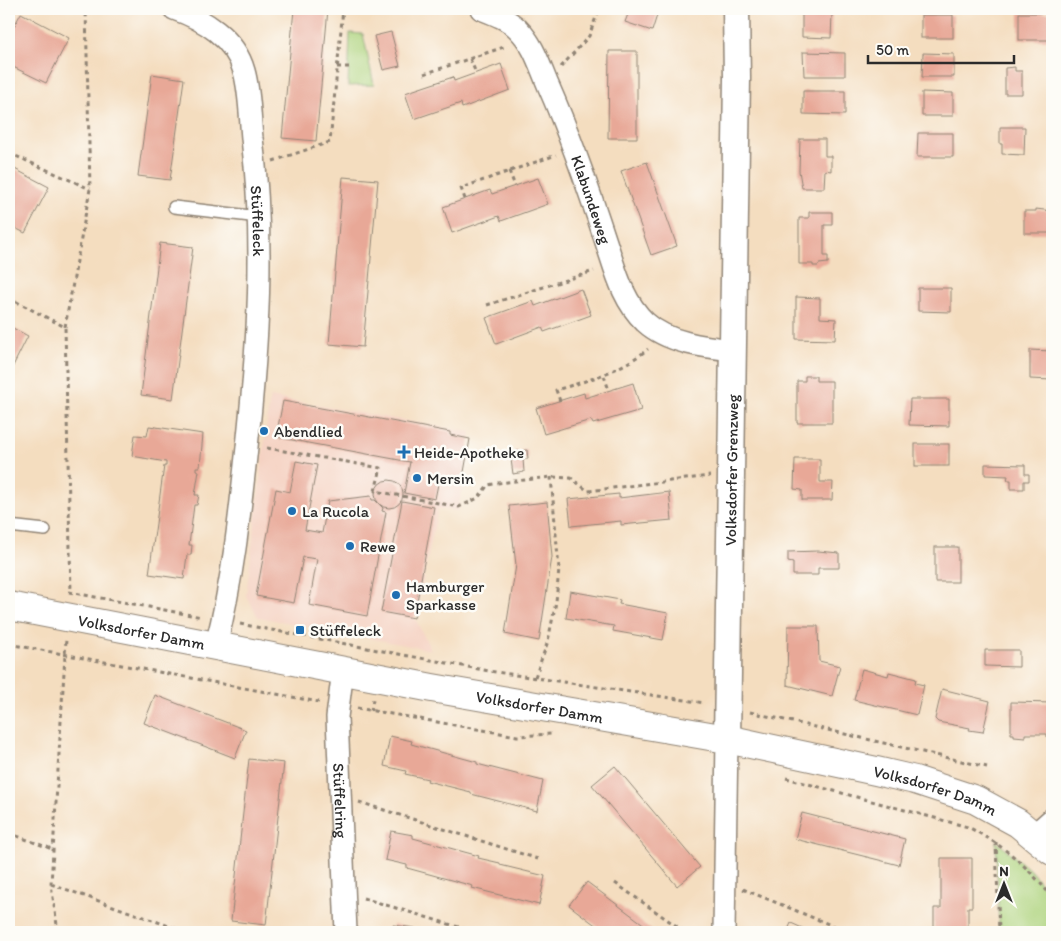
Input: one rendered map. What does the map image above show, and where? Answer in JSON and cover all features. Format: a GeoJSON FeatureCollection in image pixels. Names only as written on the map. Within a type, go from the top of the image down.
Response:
{"type":"FeatureCollection","features":[{"type":"Feature","properties":{"kind":"main road","name":"Volksdorfer Damm"},"geometry":{"type":"LineString","coordinates":[[9,606],[220,633],[343,670],[727,739],[886,773],[953,792],[997,810],[1046,835]]}},
{"type":"Feature","properties":{"kind":"street","name":"Stüffeleck"},"geometry":{"type":"LineString","coordinates":[[174,9],[192,15],[214,28],[233,48],[244,70],[256,167],[261,256],[258,336],[232,574],[220,633]]}},
{"type":"Feature","properties":{"kind":"street","name":"Klabundeweg"},"geometry":{"type":"LineString","coordinates":[[482,9],[509,22],[526,38],[537,56],[575,148],[614,265],[626,296],[634,310],[659,332],[693,345],[734,350]]}},
{"type":"Feature","properties":{"kind":"street","name":"Volksdorfer Grenzweg"},"geometry":{"type":"LineString","coordinates":[[724,932],[734,350],[736,9]]}},
{"type":"Feature","properties":{"kind":"street","name":"Stüffelring"},"geometry":{"type":"LineString","coordinates":[[343,670],[337,716],[346,932]]}},
{"type":"Feature","properties":{"kind":"lane"},"geometry":{"type":"LineString","coordinates":[[174,207],[259,217]]}},
{"type":"Feature","properties":{"kind":"lane"},"geometry":{"type":"LineString","coordinates":[[9,526],[45,530]]}},
{"type":"Feature","properties":{"kind":"path"},"geometry":{"type":"LineString","coordinates":[[64,327],[90,189],[86,9]]}},
{"type":"Feature","properties":{"kind":"path"},"geometry":{"type":"LineString","coordinates":[[256,167],[330,142],[343,9]]}},
{"type":"Feature","properties":{"kind":"path"},"geometry":{"type":"LineString","coordinates":[[547,82],[589,36],[599,9]]}},
{"type":"Feature","properties":{"kind":"path"},"geometry":{"type":"LineString","coordinates":[[424,74],[526,38]]}},
{"type":"Feature","properties":{"kind":"path"},"geometry":{"type":"LineString","coordinates":[[470,59],[476,73]]}},
{"type":"Feature","properties":{"kind":"path"},"geometry":{"type":"LineString","coordinates":[[337,67],[349,68]]}},
{"type":"Feature","properties":{"kind":"path"},"geometry":{"type":"LineString","coordinates":[[465,199],[461,188],[575,148]]}},
{"type":"Feature","properties":{"kind":"path"},"geometry":{"type":"LineString","coordinates":[[9,153],[90,189]]}},
{"type":"Feature","properties":{"kind":"path"},"geometry":{"type":"LineString","coordinates":[[509,171],[515,186]]}},
{"type":"Feature","properties":{"kind":"path"},"geometry":{"type":"LineString","coordinates":[[487,305],[614,265]]}},
{"type":"Feature","properties":{"kind":"path"},"geometry":{"type":"LineString","coordinates":[[560,401],[556,390],[604,376],[634,360],[653,345],[659,332]]}},
{"type":"Feature","properties":{"kind":"path"},"geometry":{"type":"LineString","coordinates":[[604,376],[609,390]]}},
{"type":"Feature","properties":{"kind":"path"},"geometry":{"type":"LineString","coordinates":[[247,444],[381,468],[375,491],[459,507],[478,498],[488,485],[551,477],[571,478],[588,491],[711,476]]}},
{"type":"Feature","properties":{"kind":"path"},"geometry":{"type":"LineString","coordinates":[[535,677],[548,641],[556,602],[559,569],[551,477]]}},
{"type":"Feature","properties":{"kind":"path"},"geometry":{"type":"LineString","coordinates":[[220,633],[535,677],[728,708],[987,767]]}},
{"type":"Feature","properties":{"kind":"path"},"geometry":{"type":"LineString","coordinates":[[780,776],[968,827],[996,841],[1030,870],[1052,897]]}},
{"type":"Feature","properties":{"kind":"path"},"geometry":{"type":"LineString","coordinates":[[339,796],[538,859]]}},
{"type":"Feature","properties":{"kind":"path"},"geometry":{"type":"LineString","coordinates":[[9,833],[52,849]]}},
{"type":"Feature","properties":{"kind":"path"},"geometry":{"type":"LineString","coordinates":[[996,841],[999,932]]}},
{"type":"Feature","properties":{"kind":"path"},"geometry":{"type":"LineString","coordinates":[[724,882],[848,932]]}},
{"type":"Feature","properties":{"kind":"path"},"geometry":{"type":"LineString","coordinates":[[615,883],[685,932]]}},
{"type":"Feature","properties":{"kind":"path"},"geometry":{"type":"LineString","coordinates":[[51,884],[186,932]]}},
{"type":"Feature","properties":{"kind":"path"},"geometry":{"type":"LineString","coordinates":[[344,892],[475,932]]}},
{"type":"Feature","properties":{"kind":"shaded area"},"geometry":{"type":"Polygon","coordinates":[[[270,397],[471,432],[458,511],[438,509],[415,618],[431,650],[258,617],[246,596],[270,397]]]}},
{"type":"Feature","properties":{"kind":"green space"},"geometry":{"type":"Polygon","coordinates":[[[350,33],[363,34],[374,85],[348,86],[350,33]]]}},
{"type":"Feature","properties":{"kind":"green space"},"geometry":{"type":"Polygon","coordinates":[[[996,841],[1030,870],[1052,897],[1052,932],[999,932],[996,841]]]}},
{"type":"Feature","properties":{"kind":"building"},"geometry":{"type":"Polygon","coordinates":[[[294,9],[328,9],[316,141],[282,138],[294,9]]]}},
{"type":"Feature","properties":{"kind":"building"},"geometry":{"type":"Polygon","coordinates":[[[630,9],[659,9],[652,31],[625,22],[630,9]]]}},
{"type":"Feature","properties":{"kind":"building"},"geometry":{"type":"Polygon","coordinates":[[[21,13],[69,38],[46,83],[9,65],[9,36],[21,13]]]}},
{"type":"Feature","properties":{"kind":"building"},"geometry":{"type":"Polygon","coordinates":[[[1019,13],[1052,13],[1052,40],[1019,40],[1019,13]]]}},
{"type":"Feature","properties":{"kind":"building"},"geometry":{"type":"Polygon","coordinates":[[[802,14],[832,14],[831,38],[802,37],[802,14]]]}},
{"type":"Feature","properties":{"kind":"building"},"geometry":{"type":"Polygon","coordinates":[[[921,15],[953,15],[953,38],[921,38],[921,15]]]}},
{"type":"Feature","properties":{"kind":"building"},"geometry":{"type":"Polygon","coordinates":[[[391,32],[400,66],[383,70],[374,36],[391,32]]]}},
{"type":"Feature","properties":{"kind":"building"},"geometry":{"type":"Polygon","coordinates":[[[609,51],[637,51],[637,138],[608,138],[609,51]]]}},
{"type":"Feature","properties":{"kind":"building"},"geometry":{"type":"Polygon","coordinates":[[[803,52],[845,53],[845,76],[804,76],[803,52]]]}},
{"type":"Feature","properties":{"kind":"building"},"geometry":{"type":"Polygon","coordinates":[[[923,53],[954,54],[954,77],[922,77],[923,53]]]}},
{"type":"Feature","properties":{"kind":"building"},"geometry":{"type":"Polygon","coordinates":[[[501,64],[510,90],[462,108],[461,103],[414,119],[405,93],[453,77],[454,81],[501,64]]]}},
{"type":"Feature","properties":{"kind":"building"},"geometry":{"type":"Polygon","coordinates":[[[1015,67],[1015,71],[1022,71],[1022,94],[1005,94],[1005,68],[1015,67]]]}},
{"type":"Feature","properties":{"kind":"building"},"geometry":{"type":"Polygon","coordinates":[[[152,74],[184,79],[170,180],[138,176],[152,74]]]}},
{"type":"Feature","properties":{"kind":"building"},"geometry":{"type":"Polygon","coordinates":[[[803,91],[845,91],[845,115],[803,114],[803,91]]]}},
{"type":"Feature","properties":{"kind":"building"},"geometry":{"type":"Polygon","coordinates":[[[922,92],[953,93],[953,116],[922,116],[922,92]]]}},
{"type":"Feature","properties":{"kind":"building"},"geometry":{"type":"Polygon","coordinates":[[[1000,127],[1025,127],[1024,155],[1002,154],[1000,127]]]}},
{"type":"Feature","properties":{"kind":"building"},"geometry":{"type":"Polygon","coordinates":[[[918,133],[953,133],[953,157],[917,157],[918,133]]]}},
{"type":"Feature","properties":{"kind":"building"},"geometry":{"type":"Polygon","coordinates":[[[800,139],[825,139],[825,156],[831,156],[831,171],[825,170],[824,188],[802,188],[799,171],[800,139]]]}},
{"type":"Feature","properties":{"kind":"building"},"geometry":{"type":"Polygon","coordinates":[[[647,162],[677,246],[651,255],[621,171],[647,162]]]}},
{"type":"Feature","properties":{"kind":"building"},"geometry":{"type":"Polygon","coordinates":[[[9,166],[49,187],[25,233],[9,225],[9,166]]]}},
{"type":"Feature","properties":{"kind":"building"},"geometry":{"type":"Polygon","coordinates":[[[343,177],[378,180],[363,347],[329,344],[343,177]]]}},
{"type":"Feature","properties":{"kind":"building"},"geometry":{"type":"Polygon","coordinates":[[[538,178],[548,204],[501,221],[499,216],[452,233],[443,207],[490,190],[492,194],[538,178]]]}},
{"type":"Feature","properties":{"kind":"building"},"geometry":{"type":"Polygon","coordinates":[[[1036,209],[1052,211],[1052,233],[1024,233],[1024,211],[1036,211],[1036,209]]]}},
{"type":"Feature","properties":{"kind":"building"},"geometry":{"type":"Polygon","coordinates":[[[809,212],[832,212],[832,225],[824,225],[824,256],[828,256],[828,263],[819,264],[818,266],[799,264],[799,218],[809,218],[809,212]]]}},
{"type":"Feature","properties":{"kind":"building"},"geometry":{"type":"Polygon","coordinates":[[[160,243],[193,247],[173,399],[141,395],[160,243]]]}},
{"type":"Feature","properties":{"kind":"building"},"geometry":{"type":"Polygon","coordinates":[[[918,288],[951,288],[951,312],[918,311],[918,288]]]}},
{"type":"Feature","properties":{"kind":"building"},"geometry":{"type":"Polygon","coordinates":[[[581,289],[591,315],[544,332],[542,327],[496,344],[486,318],[533,301],[535,306],[581,289]]]}},
{"type":"Feature","properties":{"kind":"building"},"geometry":{"type":"Polygon","coordinates":[[[796,297],[820,298],[820,318],[836,319],[835,340],[796,339],[796,297]]]}},
{"type":"Feature","properties":{"kind":"building"},"geometry":{"type":"Polygon","coordinates":[[[9,326],[28,336],[9,374],[9,326]]]}},
{"type":"Feature","properties":{"kind":"building"},"geometry":{"type":"Polygon","coordinates":[[[1030,350],[1052,351],[1052,380],[1030,379],[1030,350]]]}},
{"type":"Feature","properties":{"kind":"building"},"geometry":{"type":"Polygon","coordinates":[[[805,376],[816,376],[816,381],[832,381],[832,423],[797,423],[797,381],[805,381],[805,376]]]}},
{"type":"Feature","properties":{"kind":"building"},"geometry":{"type":"Polygon","coordinates":[[[633,383],[641,410],[593,424],[591,420],[544,434],[536,408],[584,393],[585,398],[633,383]]]}},
{"type":"Feature","properties":{"kind":"building"},"geometry":{"type":"Polygon","coordinates":[[[910,399],[949,399],[949,426],[909,425],[910,399]]]}},
{"type":"Feature","properties":{"kind":"building"},"geometry":{"type":"Polygon","coordinates":[[[283,401],[450,432],[450,435],[470,439],[462,483],[439,479],[435,499],[404,493],[410,462],[276,437],[283,401]]]}},
{"type":"Feature","properties":{"kind":"building"},"geometry":{"type":"Polygon","coordinates":[[[149,426],[203,434],[200,467],[196,467],[196,470],[199,471],[195,495],[199,495],[197,505],[194,505],[189,545],[192,545],[191,555],[187,555],[184,579],[149,574],[166,462],[132,456],[135,435],[147,436],[149,426]]]}},
{"type":"Feature","properties":{"kind":"building"},"geometry":{"type":"Polygon","coordinates":[[[915,444],[949,444],[949,466],[915,466],[915,444]]]}},
{"type":"Feature","properties":{"kind":"building"},"geometry":{"type":"Polygon","coordinates":[[[527,450],[528,459],[523,459],[524,472],[513,474],[510,452],[527,450]]]}},
{"type":"Feature","properties":{"kind":"building"},"geometry":{"type":"Polygon","coordinates":[[[795,459],[820,459],[820,482],[833,482],[832,500],[802,500],[802,490],[794,489],[795,459]]]}},
{"type":"Feature","properties":{"kind":"building"},"geometry":{"type":"Polygon","coordinates":[[[296,461],[317,465],[305,530],[322,533],[328,501],[371,496],[372,500],[375,500],[383,508],[382,511],[386,512],[367,616],[309,605],[317,559],[303,557],[294,603],[256,596],[276,489],[290,492],[296,461]]]}},
{"type":"Feature","properties":{"kind":"building"},"geometry":{"type":"Polygon","coordinates":[[[985,464],[1025,465],[1025,474],[1029,474],[1029,481],[1024,481],[1024,489],[1011,489],[1011,480],[1007,480],[1008,476],[985,475],[985,464]]]}},
{"type":"Feature","properties":{"kind":"building"},"geometry":{"type":"Polygon","coordinates":[[[389,480],[399,484],[403,494],[399,504],[389,508],[379,504],[375,494],[379,484],[389,480]]]}},
{"type":"Feature","properties":{"kind":"building"},"geometry":{"type":"Polygon","coordinates":[[[669,492],[672,520],[621,525],[621,521],[571,526],[568,499],[619,494],[619,498],[669,492]]]}},
{"type":"Feature","properties":{"kind":"building"},"geometry":{"type":"Polygon","coordinates":[[[402,501],[434,507],[414,618],[381,612],[402,501]]]}},
{"type":"Feature","properties":{"kind":"building"},"geometry":{"type":"Polygon","coordinates":[[[547,502],[552,557],[539,641],[505,634],[516,565],[509,506],[547,502]]]}},
{"type":"Feature","properties":{"kind":"building"},"geometry":{"type":"Polygon","coordinates":[[[935,547],[958,547],[958,582],[935,582],[935,547]]]}},
{"type":"Feature","properties":{"kind":"building"},"geometry":{"type":"Polygon","coordinates":[[[818,551],[839,553],[839,568],[818,568],[818,575],[793,575],[793,563],[788,562],[788,552],[818,551]]]}},
{"type":"Feature","properties":{"kind":"building"},"geometry":{"type":"Polygon","coordinates":[[[570,591],[620,600],[619,604],[668,613],[663,640],[613,631],[614,626],[566,618],[570,591]]]}},
{"type":"Feature","properties":{"kind":"building"},"geometry":{"type":"Polygon","coordinates":[[[788,626],[818,626],[819,661],[840,666],[832,696],[787,685],[788,626]]]}},
{"type":"Feature","properties":{"kind":"building"},"geometry":{"type":"Polygon","coordinates":[[[985,650],[1019,650],[1019,667],[985,666],[985,650]]]}},
{"type":"Feature","properties":{"kind":"building"},"geometry":{"type":"Polygon","coordinates":[[[862,669],[888,676],[889,672],[916,679],[915,683],[924,685],[917,715],[854,700],[862,669]]]}},
{"type":"Feature","properties":{"kind":"building"},"geometry":{"type":"Polygon","coordinates":[[[942,689],[990,701],[983,732],[938,722],[935,719],[942,689]]]}},
{"type":"Feature","properties":{"kind":"building"},"geometry":{"type":"Polygon","coordinates":[[[155,695],[246,730],[235,758],[144,723],[155,695]]]}},
{"type":"Feature","properties":{"kind":"building"},"geometry":{"type":"Polygon","coordinates":[[[1011,702],[1052,703],[1052,737],[1047,737],[1047,734],[1025,734],[1025,737],[1011,734],[1011,702]]]}},
{"type":"Feature","properties":{"kind":"building"},"geometry":{"type":"Polygon","coordinates":[[[390,736],[412,741],[411,744],[477,762],[477,764],[543,781],[537,811],[471,794],[471,792],[405,774],[406,771],[384,766],[390,736]]]}},
{"type":"Feature","properties":{"kind":"building"},"geometry":{"type":"Polygon","coordinates":[[[249,759],[284,763],[266,925],[231,921],[249,759]]]}},
{"type":"Feature","properties":{"kind":"building"},"geometry":{"type":"Polygon","coordinates":[[[615,766],[700,867],[677,886],[592,785],[615,766]]]}},
{"type":"Feature","properties":{"kind":"building"},"geometry":{"type":"Polygon","coordinates":[[[802,813],[905,839],[899,865],[795,839],[802,813]]]}},
{"type":"Feature","properties":{"kind":"building"},"geometry":{"type":"Polygon","coordinates":[[[391,831],[413,835],[413,838],[479,856],[478,858],[500,863],[500,865],[545,876],[539,905],[472,888],[473,886],[385,860],[391,831]]]}},
{"type":"Feature","properties":{"kind":"building"},"geometry":{"type":"Polygon","coordinates":[[[941,858],[972,858],[972,907],[968,907],[968,932],[934,932],[934,908],[941,908],[941,858]]]}},
{"type":"Feature","properties":{"kind":"building"},"geometry":{"type":"Polygon","coordinates":[[[587,882],[653,932],[605,932],[590,921],[569,905],[587,882]]]}},
{"type":"Feature","properties":{"kind":"building"},"geometry":{"type":"Polygon","coordinates":[[[791,923],[811,932],[787,932],[791,923]]]}},
{"type":"Feature","properties":{"kind":"building"},"geometry":{"type":"Polygon","coordinates":[[[393,925],[415,928],[415,932],[392,932],[393,925]]]}},
{"type":"Feature","properties":{"kind":"place","name":"Abendlied"},"geometry":{"type":"Point","coordinates":[264,431]}},
{"type":"Feature","properties":{"kind":"place","name":"Heide-Apotheke"},"geometry":{"type":"Point","coordinates":[404,452]}},
{"type":"Feature","properties":{"kind":"place","name":"Mersin"},"geometry":{"type":"Point","coordinates":[417,478]}},
{"type":"Feature","properties":{"kind":"place","name":"La Rucola"},"geometry":{"type":"Point","coordinates":[292,511]}},
{"type":"Feature","properties":{"kind":"place","name":"Rewe"},"geometry":{"type":"Point","coordinates":[350,546]}},
{"type":"Feature","properties":{"kind":"place","name":"Hamburger Sparkasse"},"geometry":{"type":"Point","coordinates":[396,595]}},
{"type":"Feature","properties":{"kind":"place","name":"Stüffeleck"},"geometry":{"type":"Point","coordinates":[300,630]}}]}
